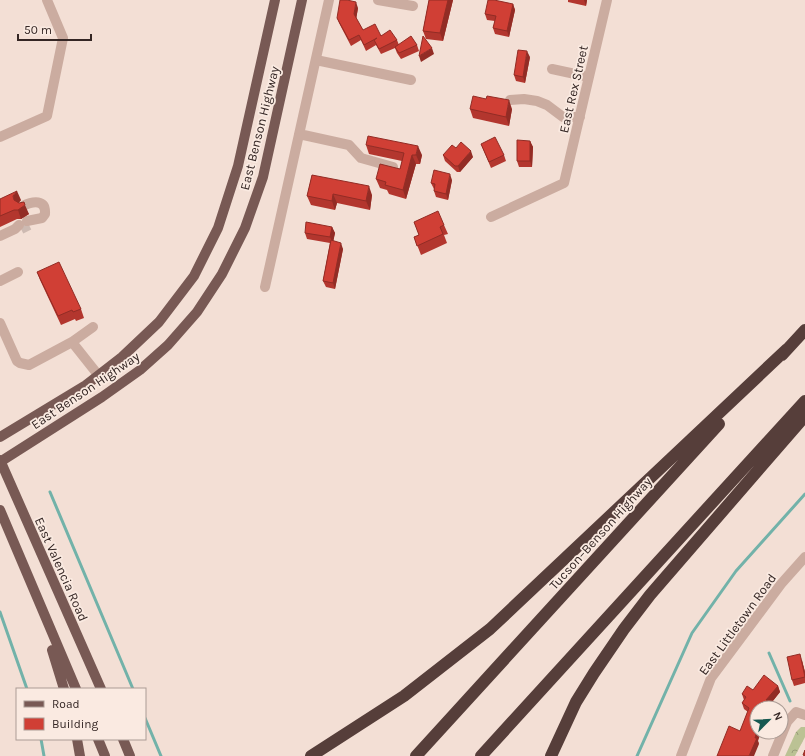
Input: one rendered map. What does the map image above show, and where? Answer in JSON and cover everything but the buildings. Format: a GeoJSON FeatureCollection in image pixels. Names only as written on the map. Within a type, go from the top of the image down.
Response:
{"type":"FeatureCollection","features":[{"type":"Feature","properties":{"kind":"highway","name":"Tucson–Benson Highway"},"geometry":{"type":"LineString","coordinates":[[416,756],[805,330]]}},
{"type":"Feature","properties":{"kind":"highway"},"geometry":{"type":"LineString","coordinates":[[311,756],[411,691],[484,634],[529,594],[787,349]]}},
{"type":"Feature","properties":{"kind":"highway"},"geometry":{"type":"LineString","coordinates":[[481,756],[805,401]]}},
{"type":"Feature","properties":{"kind":"highway"},"geometry":{"type":"LineString","coordinates":[[551,756],[576,702],[624,629],[650,596],[805,416]]}},
{"type":"Feature","properties":{"kind":"main road","name":"East Benson Highway"},"geometry":{"type":"LineString","coordinates":[[0,437],[99,376],[122,357],[159,322],[194,276],[218,228],[238,166],[275,0]]}},
{"type":"Feature","properties":{"kind":"main road","name":"East Benson Highway"},"geometry":{"type":"LineString","coordinates":[[0,461],[102,397],[140,370],[168,345],[197,312],[206,299],[222,274],[245,228],[263,177],[302,0]]}},
{"type":"Feature","properties":{"kind":"main road","name":"East Valencia Road"},"geometry":{"type":"LineString","coordinates":[[0,461],[101,688]]}},
{"type":"Feature","properties":{"kind":"main road"},"geometry":{"type":"LineString","coordinates":[[0,510],[39,606],[76,688]]}},
{"type":"Feature","properties":{"kind":"main road"},"geometry":{"type":"LineString","coordinates":[[39,606],[64,688]]}},
{"type":"Feature","properties":{"kind":"main road"},"geometry":{"type":"LineString","coordinates":[[77,740],[80,756]]}},
{"type":"Feature","properties":{"kind":"main road"},"geometry":{"type":"LineString","coordinates":[[98,740],[105,756]]}},
{"type":"Feature","properties":{"kind":"main road"},"geometry":{"type":"LineString","coordinates":[[123,740],[130,756]]}},
{"type":"Feature","properties":{"kind":"street"},"geometry":{"type":"LineString","coordinates":[[0,137],[47,116],[63,38],[47,0]]}},
{"type":"Feature","properties":{"kind":"street"},"geometry":{"type":"LineString","coordinates":[[265,287],[329,0]]}},
{"type":"Feature","properties":{"kind":"street"},"geometry":{"type":"LineString","coordinates":[[378,0],[413,6]]}},
{"type":"Feature","properties":{"kind":"street","name":"East Rex Street"},"geometry":{"type":"LineString","coordinates":[[491,217],[564,183],[607,0]]}},
{"type":"Feature","properties":{"kind":"street"},"geometry":{"type":"LineString","coordinates":[[316,60],[411,80]]}},
{"type":"Feature","properties":{"kind":"street"},"geometry":{"type":"LineString","coordinates":[[552,69],[589,77]]}},
{"type":"Feature","properties":{"kind":"street"},"geometry":{"type":"LineString","coordinates":[[510,100],[524,99],[537,101],[563,117],[580,117]]}},
{"type":"Feature","properties":{"kind":"street"},"geometry":{"type":"LineString","coordinates":[[299,134],[349,145],[361,158],[393,167]]}},
{"type":"Feature","properties":{"kind":"street"},"geometry":{"type":"LineString","coordinates":[[0,236],[42,218],[45,212],[39,202],[33,202],[23,206]]}},
{"type":"Feature","properties":{"kind":"street"},"geometry":{"type":"LineString","coordinates":[[0,281],[18,272]]}},
{"type":"Feature","properties":{"kind":"street"},"geometry":{"type":"LineString","coordinates":[[0,323],[17,361],[29,365],[72,342],[93,327]]}},
{"type":"Feature","properties":{"kind":"street"},"geometry":{"type":"LineString","coordinates":[[72,342],[99,376]]}},
{"type":"Feature","properties":{"kind":"street","name":"East Littletown Road"},"geometry":{"type":"LineString","coordinates":[[681,756],[711,678],[781,584],[805,557]]}},
{"type":"Feature","properties":{"kind":"street"},"geometry":{"type":"LineString","coordinates":[[773,756],[787,722],[801,713]]}},
{"type":"Feature","properties":{"kind":"green space"},"geometry":{"type":"Polygon","coordinates":[[[801,727],[805,727],[805,737],[795,756],[785,756],[796,732],[801,727]]]}},
{"type":"Feature","properties":{"kind":"waterway"},"geometry":{"type":"LineString","coordinates":[[50,492],[133,688]]}},
{"type":"Feature","properties":{"kind":"waterway"},"geometry":{"type":"LineString","coordinates":[[637,756],[692,633],[736,571],[805,494]]}},
{"type":"Feature","properties":{"kind":"waterway"},"geometry":{"type":"LineString","coordinates":[[0,612],[27,688]]}},
{"type":"Feature","properties":{"kind":"waterway"},"geometry":{"type":"LineString","coordinates":[[769,653],[790,701]]}},
{"type":"Feature","properties":{"kind":"waterway"},"geometry":{"type":"LineString","coordinates":[[146,720],[161,756]]}},
{"type":"Feature","properties":{"kind":"waterway"},"geometry":{"type":"LineString","coordinates":[[41,740],[44,756]]}},
{"type":"Feature","properties":{"kind":"tunnel"},"geometry":{"type":"LineString","coordinates":[[21,229],[29,225]]}}]}
